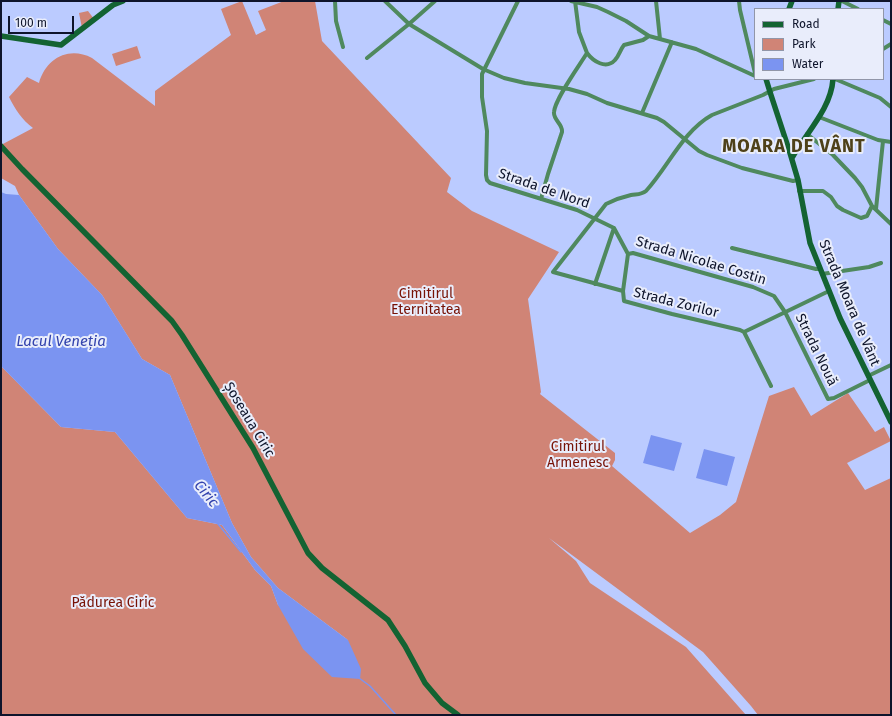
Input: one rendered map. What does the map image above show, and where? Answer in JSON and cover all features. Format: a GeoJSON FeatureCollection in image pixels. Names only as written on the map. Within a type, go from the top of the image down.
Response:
{"type":"FeatureCollection","features":[{"type":"Feature","properties":{"kind":"street"},"geometry":{"type":"LineString","coordinates":[[1,36],[61,45],[113,6],[123,1]]}},
{"type":"Feature","properties":{"kind":"street"},"geometry":{"type":"LineString","coordinates":[[335,1],[336,21],[342,47]]}},
{"type":"Feature","properties":{"kind":"street"},"geometry":{"type":"LineString","coordinates":[[385,1],[409,24],[483,69],[504,78],[564,88],[587,94],[607,103],[657,118],[699,151],[723,162],[763,174],[793,181],[798,180]]}},
{"type":"Feature","properties":{"kind":"street"},"geometry":{"type":"LineString","coordinates":[[367,58],[435,1]]}},
{"type":"Feature","properties":{"kind":"street"},"geometry":{"type":"LineString","coordinates":[[483,69],[518,1]]}},
{"type":"Feature","properties":{"kind":"street"},"geometry":{"type":"LineString","coordinates":[[649,36],[643,40],[624,46],[614,61],[609,64],[599,63],[587,53],[579,32],[574,1],[608,12],[623,19],[649,36],[710,55],[754,75]]}},
{"type":"Feature","properties":{"kind":"street"},"geometry":{"type":"LineString","coordinates":[[656,1],[660,39]]}},
{"type":"Feature","properties":{"kind":"street"},"geometry":{"type":"LineString","coordinates":[[739,1],[754,71]]}},
{"type":"Feature","properties":{"kind":"street"},"geometry":{"type":"LineString","coordinates":[[840,1],[856,8]]}},
{"type":"Feature","properties":{"kind":"street"},"geometry":{"type":"LineString","coordinates":[[642,113],[672,42]]}},
{"type":"Feature","properties":{"kind":"street"},"geometry":{"type":"LineString","coordinates":[[541,199],[562,132],[562,128],[554,117],[554,112],[564,88],[587,53]]}},
{"type":"Feature","properties":{"kind":"street","name":"Strada de Nord"},"geometry":{"type":"LineString","coordinates":[[483,69],[481,84],[487,126],[487,180],[490,183],[566,206],[614,228]]}},
{"type":"Feature","properties":{"kind":"street","name":"Strada Moara de Vânt"},"geometry":{"type":"LineString","coordinates":[[765,80],[792,158],[798,180],[810,243],[840,318],[891,422]]}},
{"type":"Feature","properties":{"kind":"street"},"geometry":{"type":"LineString","coordinates":[[595,218],[606,204],[614,200],[632,195],[643,194],[646,192],[685,140],[705,119],[712,115],[770,94],[774,89],[810,80]]}},
{"type":"Feature","properties":{"kind":"street"},"geometry":{"type":"LineString","coordinates":[[792,158],[819,117],[832,89],[834,80]]}},
{"type":"Feature","properties":{"kind":"street"},"geometry":{"type":"LineString","coordinates":[[836,80],[880,98],[891,106]]}},
{"type":"Feature","properties":{"kind":"street"},"geometry":{"type":"LineString","coordinates":[[819,117],[867,136],[891,142]]}},
{"type":"Feature","properties":{"kind":"street"},"geometry":{"type":"LineString","coordinates":[[807,134],[833,155],[855,178],[862,187],[872,206],[891,224]]}},
{"type":"Feature","properties":{"kind":"street"},"geometry":{"type":"LineString","coordinates":[[876,209],[884,141]]}},
{"type":"Feature","properties":{"kind":"street","name":"Șoseaua Ciric"},"geometry":{"type":"LineString","coordinates":[[1,146],[172,321],[253,448],[308,553],[322,568],[388,620],[397,632],[425,683],[442,702],[458,715]]}},
{"type":"Feature","properties":{"kind":"street"},"geometry":{"type":"LineString","coordinates":[[799,191],[823,192],[828,194],[837,206],[861,218],[867,216],[872,206]]}},
{"type":"Feature","properties":{"kind":"street","name":"Strada Zorilor"},"geometry":{"type":"LineString","coordinates":[[595,218],[553,272],[623,292],[624,301],[744,332]]}},
{"type":"Feature","properties":{"kind":"street"},"geometry":{"type":"LineString","coordinates":[[596,284],[614,228]]}},
{"type":"Feature","properties":{"kind":"street","name":"Strada Nicolae Costin"},"geometry":{"type":"LineString","coordinates":[[614,228],[628,254],[633,253],[753,287],[774,296],[785,312]]}},
{"type":"Feature","properties":{"kind":"street"},"geometry":{"type":"LineString","coordinates":[[732,248],[821,271],[869,267],[881,263]]}},
{"type":"Feature","properties":{"kind":"street"},"geometry":{"type":"LineString","coordinates":[[623,292],[628,254]]}},
{"type":"Feature","properties":{"kind":"street","name":"Strada Nouă"},"geometry":{"type":"LineString","coordinates":[[744,332],[829,291]]}},
{"type":"Feature","properties":{"kind":"street","name":"Strada Nouă"},"geometry":{"type":"LineString","coordinates":[[785,312],[828,399],[834,398],[869,378]]}},
{"type":"Feature","properties":{"kind":"street"},"geometry":{"type":"LineString","coordinates":[[744,332],[771,386]]}},
{"type":"Feature","properties":{"kind":"street"},"geometry":{"type":"LineString","coordinates":[[869,378],[891,365]]}},
{"type":"Feature","properties":{"kind":"green space"},"geometry":{"type":"Polygon","coordinates":[[[242,1],[256,35],[266,30],[258,11],[284,1],[315,1],[322,41],[451,178],[447,192],[472,211],[559,252],[528,299],[541,392],[540,394],[615,453],[615,460],[612,466],[690,533],[720,515],[736,502],[769,396],[794,387],[811,416],[848,393],[875,432],[884,427],[891,441],[847,463],[865,490],[891,478],[891,715],[758,715],[703,652],[549,538],[576,561],[590,583],[686,647],[746,715],[1,715],[1,366],[61,427],[115,432],[187,518],[222,525],[255,570],[271,586],[278,605],[348,640],[278,588],[251,557],[232,523],[170,375],[142,359],[102,295],[58,249],[19,195],[15,186],[1,178],[1,145],[33,128],[19,114],[9,97],[27,77],[39,83],[42,74],[53,61],[67,54],[75,53],[92,58],[155,106],[155,91],[231,35],[221,9],[242,1]]]}},
{"type":"Feature","properties":{"kind":"green space"},"geometry":{"type":"Polygon","coordinates":[[[88,11],[94,19],[82,28],[79,13],[88,11]]]}},
{"type":"Feature","properties":{"kind":"green space"},"geometry":{"type":"Polygon","coordinates":[[[137,46],[141,58],[116,66],[112,54],[137,46]]]}},
{"type":"Feature","properties":{"kind":"water","name":"Lacul Veneția"},"geometry":{"type":"Polygon","coordinates":[[[1,192],[19,195],[58,249],[102,295],[142,359],[170,375],[232,523],[251,557],[278,588],[348,640],[361,669],[360,679],[332,677],[303,649],[278,605],[271,586],[255,570],[222,525],[187,518],[115,432],[61,427],[1,366],[1,192]]]}},
{"type":"Feature","properties":{"kind":"water"},"geometry":{"type":"Polygon","coordinates":[[[651,435],[682,443],[674,471],[643,463],[651,435]]]}},
{"type":"Feature","properties":{"kind":"water"},"geometry":{"type":"Polygon","coordinates":[[[704,449],[735,457],[727,486],[696,478],[704,449]]]}},
{"type":"Feature","properties":{"kind":"waterway","name":"Ciric"},"geometry":{"type":"LineString","coordinates":[[218,524],[241,552]]}},
{"type":"Feature","properties":{"kind":"waterway","name":"Ciric"},"geometry":{"type":"LineString","coordinates":[[359,678],[370,686],[396,715]]}},
{"type":"Feature","properties":{"kind":"district","name":"MOARA DE VÂNT"},"geometry":{"type":"Point","coordinates":[794,147]}},
{"type":"Feature","properties":{"kind":"park label","name":"Cimitirul Eternitatea"},"geometry":{"type":"Point","coordinates":[426,302]}},
{"type":"Feature","properties":{"kind":"park label","name":"Cimitirul Armenesc"},"geometry":{"type":"Point","coordinates":[578,456]}},
{"type":"Feature","properties":{"kind":"park label","name":"Pădurea Ciric"},"geometry":{"type":"Point","coordinates":[113,603]}}]}
